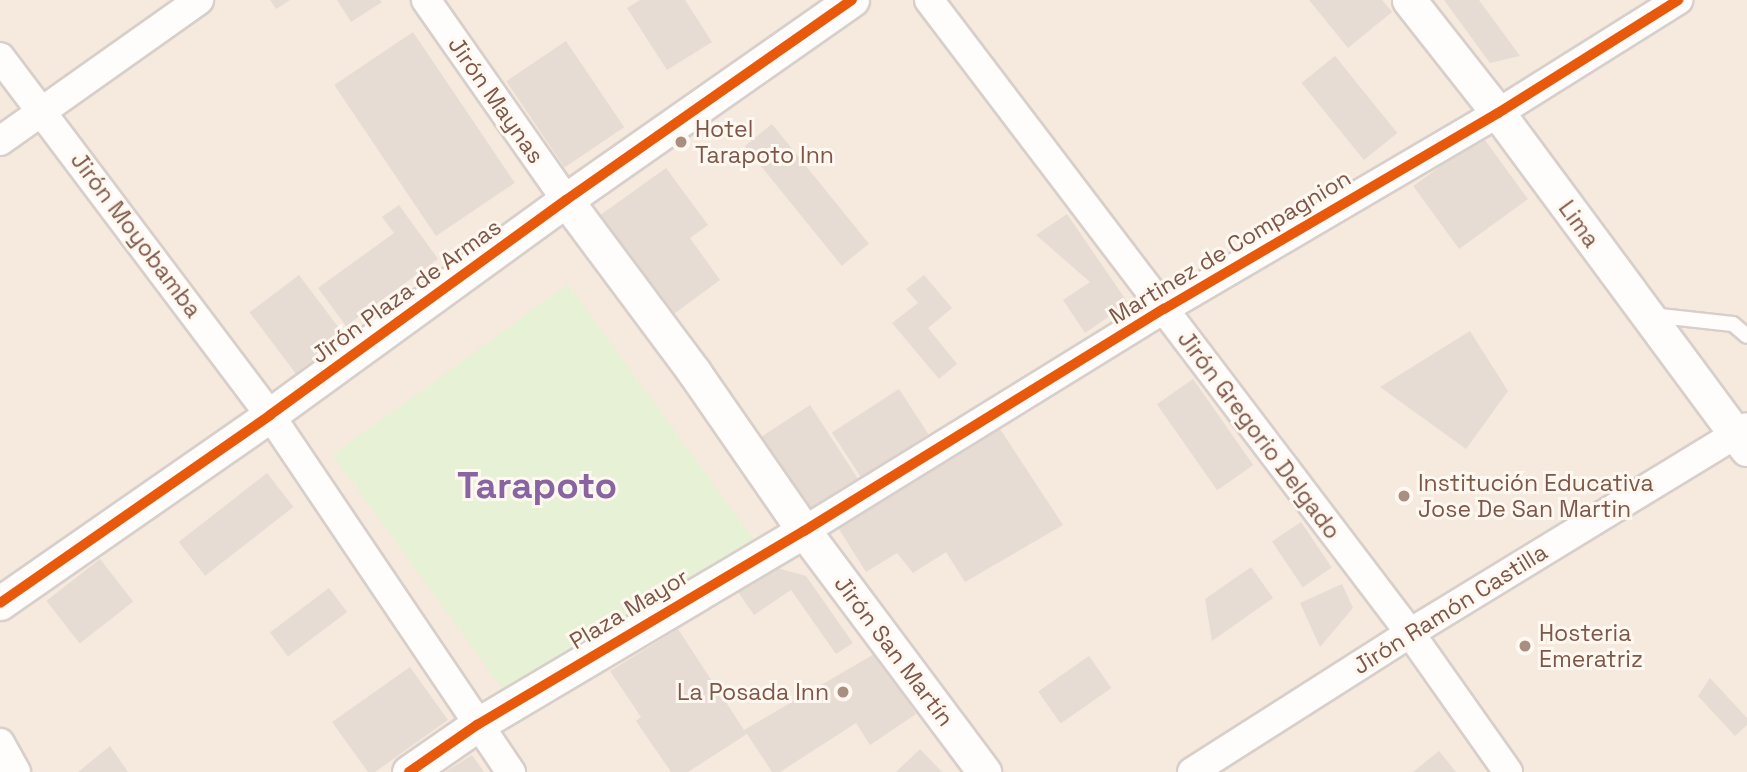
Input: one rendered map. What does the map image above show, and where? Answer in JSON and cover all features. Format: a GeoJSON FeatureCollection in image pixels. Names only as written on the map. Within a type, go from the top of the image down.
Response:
{"type":"FeatureCollection","features":[{"type":"Feature","properties":{"kind":"street"},"geometry":{"type":"LineString","coordinates":[[0,141],[200,0]]}},
{"type":"Feature","properties":{"kind":"street","name":"Jirón Maynas"},"geometry":{"type":"LineString","coordinates":[[426,0],[566,200]]}},
{"type":"Feature","properties":{"kind":"street","name":"Jirón Plaza de Armas"},"geometry":{"type":"LineString","coordinates":[[0,603],[270,415],[566,200],[852,0]]}},
{"type":"Feature","properties":{"kind":"street","name":"Jirón Gregorio Delgado"},"geometry":{"type":"LineString","coordinates":[[929,0],[1410,633],[1508,772]]}},
{"type":"Feature","properties":{"kind":"street","name":"Lima"},"geometry":{"type":"LineString","coordinates":[[1409,0],[1498,113],[1646,315],[1743,437]]}},
{"type":"Feature","properties":{"kind":"street","name":"Martinez de Compagnion"},"geometry":{"type":"LineString","coordinates":[[804,531],[1164,309],[1498,113],[1678,0]]}},
{"type":"Feature","properties":{"kind":"street","name":"Jirón Moyobamba"},"geometry":{"type":"LineString","coordinates":[[0,57],[43,110],[270,415]]}},
{"type":"Feature","properties":{"kind":"street"},"geometry":{"type":"LineString","coordinates":[[566,200],[694,372],[804,531]]}},
{"type":"Feature","properties":{"kind":"street"},"geometry":{"type":"LineString","coordinates":[[270,415],[511,772]]}},
{"type":"Feature","properties":{"kind":"street","name":"Jirón Ramón Castilla"},"geometry":{"type":"LineString","coordinates":[[1192,772],[1410,633],[1743,437]]}},
{"type":"Feature","properties":{"kind":"street","name":"Plaza Mayor"},"geometry":{"type":"LineString","coordinates":[[410,772],[477,725],[804,531]]}},
{"type":"Feature","properties":{"kind":"street","name":"Jirón San Martín"},"geometry":{"type":"LineString","coordinates":[[804,531],[984,772]]}},
{"type":"Feature","properties":{"kind":"street"},"geometry":{"type":"LineString","coordinates":[[0,744],[16,772]]}},
{"type":"Feature","properties":{"kind":"lane"},"geometry":{"type":"LineString","coordinates":[[1646,315],[1733,324],[1747,335]]}},
{"type":"Feature","properties":{"kind":"shaded area","name":"Tarapoto"},"geometry":{"type":"Polygon","coordinates":[[[0,0],[1747,0],[1747,772],[0,772],[0,0]]]}},
{"type":"Feature","properties":{"kind":"green space"},"geometry":{"type":"Polygon","coordinates":[[[568,284],[754,540],[519,712],[333,455],[568,284]]]}},
{"type":"Feature","properties":{"kind":"building"},"geometry":{"type":"Polygon","coordinates":[[[270,0],[290,0],[276,9],[270,0]]]}},
{"type":"Feature","properties":{"kind":"building"},"geometry":{"type":"Polygon","coordinates":[[[337,0],[380,0],[382,2],[351,22],[337,0]]]}},
{"type":"Feature","properties":{"kind":"building"},"geometry":{"type":"Polygon","coordinates":[[[640,0],[685,0],[712,42],[667,70],[627,8],[640,0]]]}},
{"type":"Feature","properties":{"kind":"building"},"geometry":{"type":"Polygon","coordinates":[[[1309,0],[1382,0],[1392,12],[1348,48],[1309,0]]]}},
{"type":"Feature","properties":{"kind":"building"},"geometry":{"type":"Polygon","coordinates":[[[1444,0],[1479,0],[1520,56],[1490,63],[1444,0]]]}},
{"type":"Feature","properties":{"kind":"building"},"geometry":{"type":"Polygon","coordinates":[[[413,32],[515,183],[436,236],[334,85],[413,32]]]}},
{"type":"Feature","properties":{"kind":"building"},"geometry":{"type":"Polygon","coordinates":[[[566,41],[624,127],[564,167],[506,81],[566,41]]]}},
{"type":"Feature","properties":{"kind":"building"},"geometry":{"type":"Polygon","coordinates":[[[1335,56],[1397,133],[1364,160],[1302,83],[1335,56]]]}},
{"type":"Feature","properties":{"kind":"building"},"geometry":{"type":"Polygon","coordinates":[[[772,124],[869,244],[842,266],[745,146],[772,124]]]}},
{"type":"Feature","properties":{"kind":"building"},"geometry":{"type":"Polygon","coordinates":[[[1482,136],[1528,199],[1459,249],[1413,186],[1482,136]]]}},
{"type":"Feature","properties":{"kind":"building"},"geometry":{"type":"Polygon","coordinates":[[[666,168],[708,225],[690,238],[720,280],[671,316],[599,216],[666,168]]]}},
{"type":"Feature","properties":{"kind":"building"},"geometry":{"type":"Polygon","coordinates":[[[399,205],[438,259],[346,326],[318,288],[394,233],[382,217],[399,205]]]}},
{"type":"Feature","properties":{"kind":"building"},"geometry":{"type":"Polygon","coordinates":[[[1067,214],[1128,303],[1085,333],[1063,300],[1090,282],[1036,235],[1067,214]]]}},
{"type":"Feature","properties":{"kind":"building"},"geometry":{"type":"Polygon","coordinates":[[[299,275],[345,336],[296,374],[249,312],[299,275]]]}},
{"type":"Feature","properties":{"kind":"building"},"geometry":{"type":"Polygon","coordinates":[[[924,275],[952,308],[928,328],[957,364],[939,379],[892,323],[918,303],[906,289],[924,275]]]}},
{"type":"Feature","properties":{"kind":"building"},"geometry":{"type":"Polygon","coordinates":[[[1470,331],[1508,391],[1466,449],[1380,387],[1470,331]]]}},
{"type":"Feature","properties":{"kind":"building"},"geometry":{"type":"Polygon","coordinates":[[[1193,379],[1253,465],[1217,490],[1157,404],[1193,379]]]}},
{"type":"Feature","properties":{"kind":"building"},"geometry":{"type":"Polygon","coordinates":[[[899,389],[928,434],[861,478],[832,433],[899,389]]]}},
{"type":"Feature","properties":{"kind":"building"},"geometry":{"type":"Polygon","coordinates":[[[810,405],[859,480],[810,513],[761,437],[810,405]]]}},
{"type":"Feature","properties":{"kind":"building"},"geometry":{"type":"Polygon","coordinates":[[[1000,429],[1063,525],[965,582],[946,552],[913,573],[897,553],[866,572],[837,526],[1000,429]]]}},
{"type":"Feature","properties":{"kind":"building"},"geometry":{"type":"Polygon","coordinates":[[[267,473],[293,507],[205,576],[179,542],[267,473]]]}},
{"type":"Feature","properties":{"kind":"building"},"geometry":{"type":"Polygon","coordinates":[[[1301,522],[1332,568],[1303,587],[1272,542],[1301,522]]]}},
{"type":"Feature","properties":{"kind":"building"},"geometry":{"type":"Polygon","coordinates":[[[100,559],[133,602],[80,643],[46,601],[100,559]]]}},
{"type":"Feature","properties":{"kind":"building"},"geometry":{"type":"Polygon","coordinates":[[[1251,567],[1273,598],[1212,641],[1205,599],[1251,567]]]}},
{"type":"Feature","properties":{"kind":"building"},"geometry":{"type":"Polygon","coordinates":[[[777,568],[806,576],[853,643],[836,654],[791,590],[754,615],[738,592],[777,568]]]}},
{"type":"Feature","properties":{"kind":"building"},"geometry":{"type":"Polygon","coordinates":[[[1342,584],[1353,608],[1320,647],[1300,603],[1342,584]]]}},
{"type":"Feature","properties":{"kind":"building"},"geometry":{"type":"Polygon","coordinates":[[[329,588],[347,612],[288,656],[270,633],[329,588]]]}},
{"type":"Feature","properties":{"kind":"building"},"geometry":{"type":"Polygon","coordinates":[[[678,629],[744,730],[876,653],[916,714],[870,745],[856,723],[780,772],[772,772],[747,734],[688,772],[671,772],[636,721],[641,717],[610,671],[678,629]]]}},
{"type":"Feature","properties":{"kind":"building"},"geometry":{"type":"Polygon","coordinates":[[[1089,656],[1111,688],[1061,724],[1038,692],[1089,656]]]}},
{"type":"Feature","properties":{"kind":"building"},"geometry":{"type":"Polygon","coordinates":[[[410,667],[448,720],[375,772],[368,772],[332,722],[410,667]]]}},
{"type":"Feature","properties":{"kind":"building"},"geometry":{"type":"Polygon","coordinates":[[[1710,678],[1747,718],[1747,725],[1735,736],[1698,696],[1710,678]]]}},
{"type":"Feature","properties":{"kind":"building"},"geometry":{"type":"Polygon","coordinates":[[[110,746],[128,772],[78,772],[110,746]]]}},
{"type":"Feature","properties":{"kind":"building"},"geometry":{"type":"Polygon","coordinates":[[[920,749],[942,772],[896,772],[920,749]]]}},
{"type":"Feature","properties":{"kind":"building"},"geometry":{"type":"Polygon","coordinates":[[[1439,751],[1456,772],[1413,772],[1439,751]]]}},
{"type":"Feature","properties":{"kind":"building"},"geometry":{"type":"Polygon","coordinates":[[[472,755],[484,772],[445,772],[472,755]]]}},
{"type":"Feature","properties":{"kind":"cycle path"},"geometry":{"type":"LineString","coordinates":[[0,603],[270,415],[566,200],[852,0]]}},
{"type":"Feature","properties":{"kind":"cycle path"},"geometry":{"type":"LineString","coordinates":[[409,772],[477,725],[804,531],[1164,309],[1498,113],[1678,0]]}},
{"type":"Feature","properties":{"kind":"place","name":"Hotel Tarapoto Inn"},"geometry":{"type":"Point","coordinates":[681,142]}},
{"type":"Feature","properties":{"kind":"place","name":"Institución Educativa Jose De San Martin"},"geometry":{"type":"Point","coordinates":[1404,496]}},
{"type":"Feature","properties":{"kind":"place","name":"Hosteria Emeratriz"},"geometry":{"type":"Point","coordinates":[1525,646]}},
{"type":"Feature","properties":{"kind":"place","name":"La Posada Inn"},"geometry":{"type":"Point","coordinates":[843,692]}},
{"type":"Feature","properties":{"kind":"district","name":"Tarapoto"},"geometry":{"type":"Point","coordinates":[537,486]}}]}
